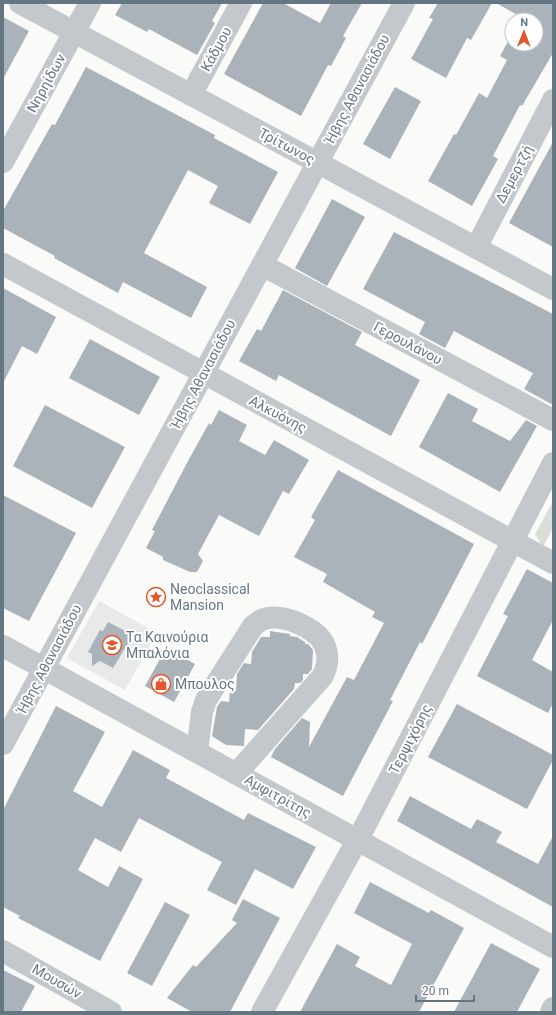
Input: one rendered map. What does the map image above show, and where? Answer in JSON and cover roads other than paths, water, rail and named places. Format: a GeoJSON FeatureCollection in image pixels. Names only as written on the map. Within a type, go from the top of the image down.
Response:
{"type":"FeatureCollection","features":[{"type":"Feature","properties":{"kind":"street","name":"Τρίτωνος"},"geometry":{"type":"LineString","coordinates":[[20,3],[553,290]]}},
{"type":"Feature","properties":{"kind":"street","name":"Νηρηίδων"},"geometry":{"type":"LineString","coordinates":[[3,162],[90,3]]}},
{"type":"Feature","properties":{"kind":"street","name":"Κάδμου"},"geometry":{"type":"LineString","coordinates":[[191,95],[241,3]]}},
{"type":"Feature","properties":{"kind":"street","name":"Ήβης Αθανασιάδου"},"geometry":{"type":"LineString","coordinates":[[3,744],[404,3]]}},
{"type":"Feature","properties":{"kind":"street","name":"Δεμερτζή"},"geometry":{"type":"LineString","coordinates":[[476,248],[553,100]]}},
{"type":"Feature","properties":{"kind":"street","name":"Αλκυόνης"},"geometry":{"type":"LineString","coordinates":[[3,264],[553,562]]}},
{"type":"Feature","properties":{"kind":"street","name":"Γερουλάνου"},"geometry":{"type":"LineString","coordinates":[[262,265],[553,420]]}},
{"type":"Feature","properties":{"kind":"street","name":"Τερψιχόρης"},"geometry":{"type":"LineString","coordinates":[[262,1012],[357,840],[553,463]]}},
{"type":"Feature","properties":{"kind":"street"},"geometry":{"type":"LineString","coordinates":[[197,752],[202,712],[206,700],[253,626],[264,619],[293,620],[311,631],[324,644],[327,656],[327,668],[322,677],[236,774]]}},
{"type":"Feature","properties":{"kind":"street","name":"Αμφιτρίτης"},"geometry":{"type":"LineString","coordinates":[[3,646],[553,947]]}},
{"type":"Feature","properties":{"kind":"street","name":"Μουσών"},"geometry":{"type":"LineString","coordinates":[[3,951],[111,1012]]}},
{"type":"Feature","properties":{"kind":"street"},"geometry":{"type":"LineString","coordinates":[[551,1012],[553,1008]]}},
{"type":"Feature","properties":{"kind":"place","name":"Neoclassical Mansion"},"geometry":{"type":"Point","coordinates":[156,597]}},
{"type":"Feature","properties":{"kind":"place","name":"Τα Καινούρια Μπαλόνια"},"geometry":{"type":"Point","coordinates":[112,645]}},
{"type":"Feature","properties":{"kind":"place","name":"Μπουλος"},"geometry":{"type":"Point","coordinates":[161,684]}}]}
